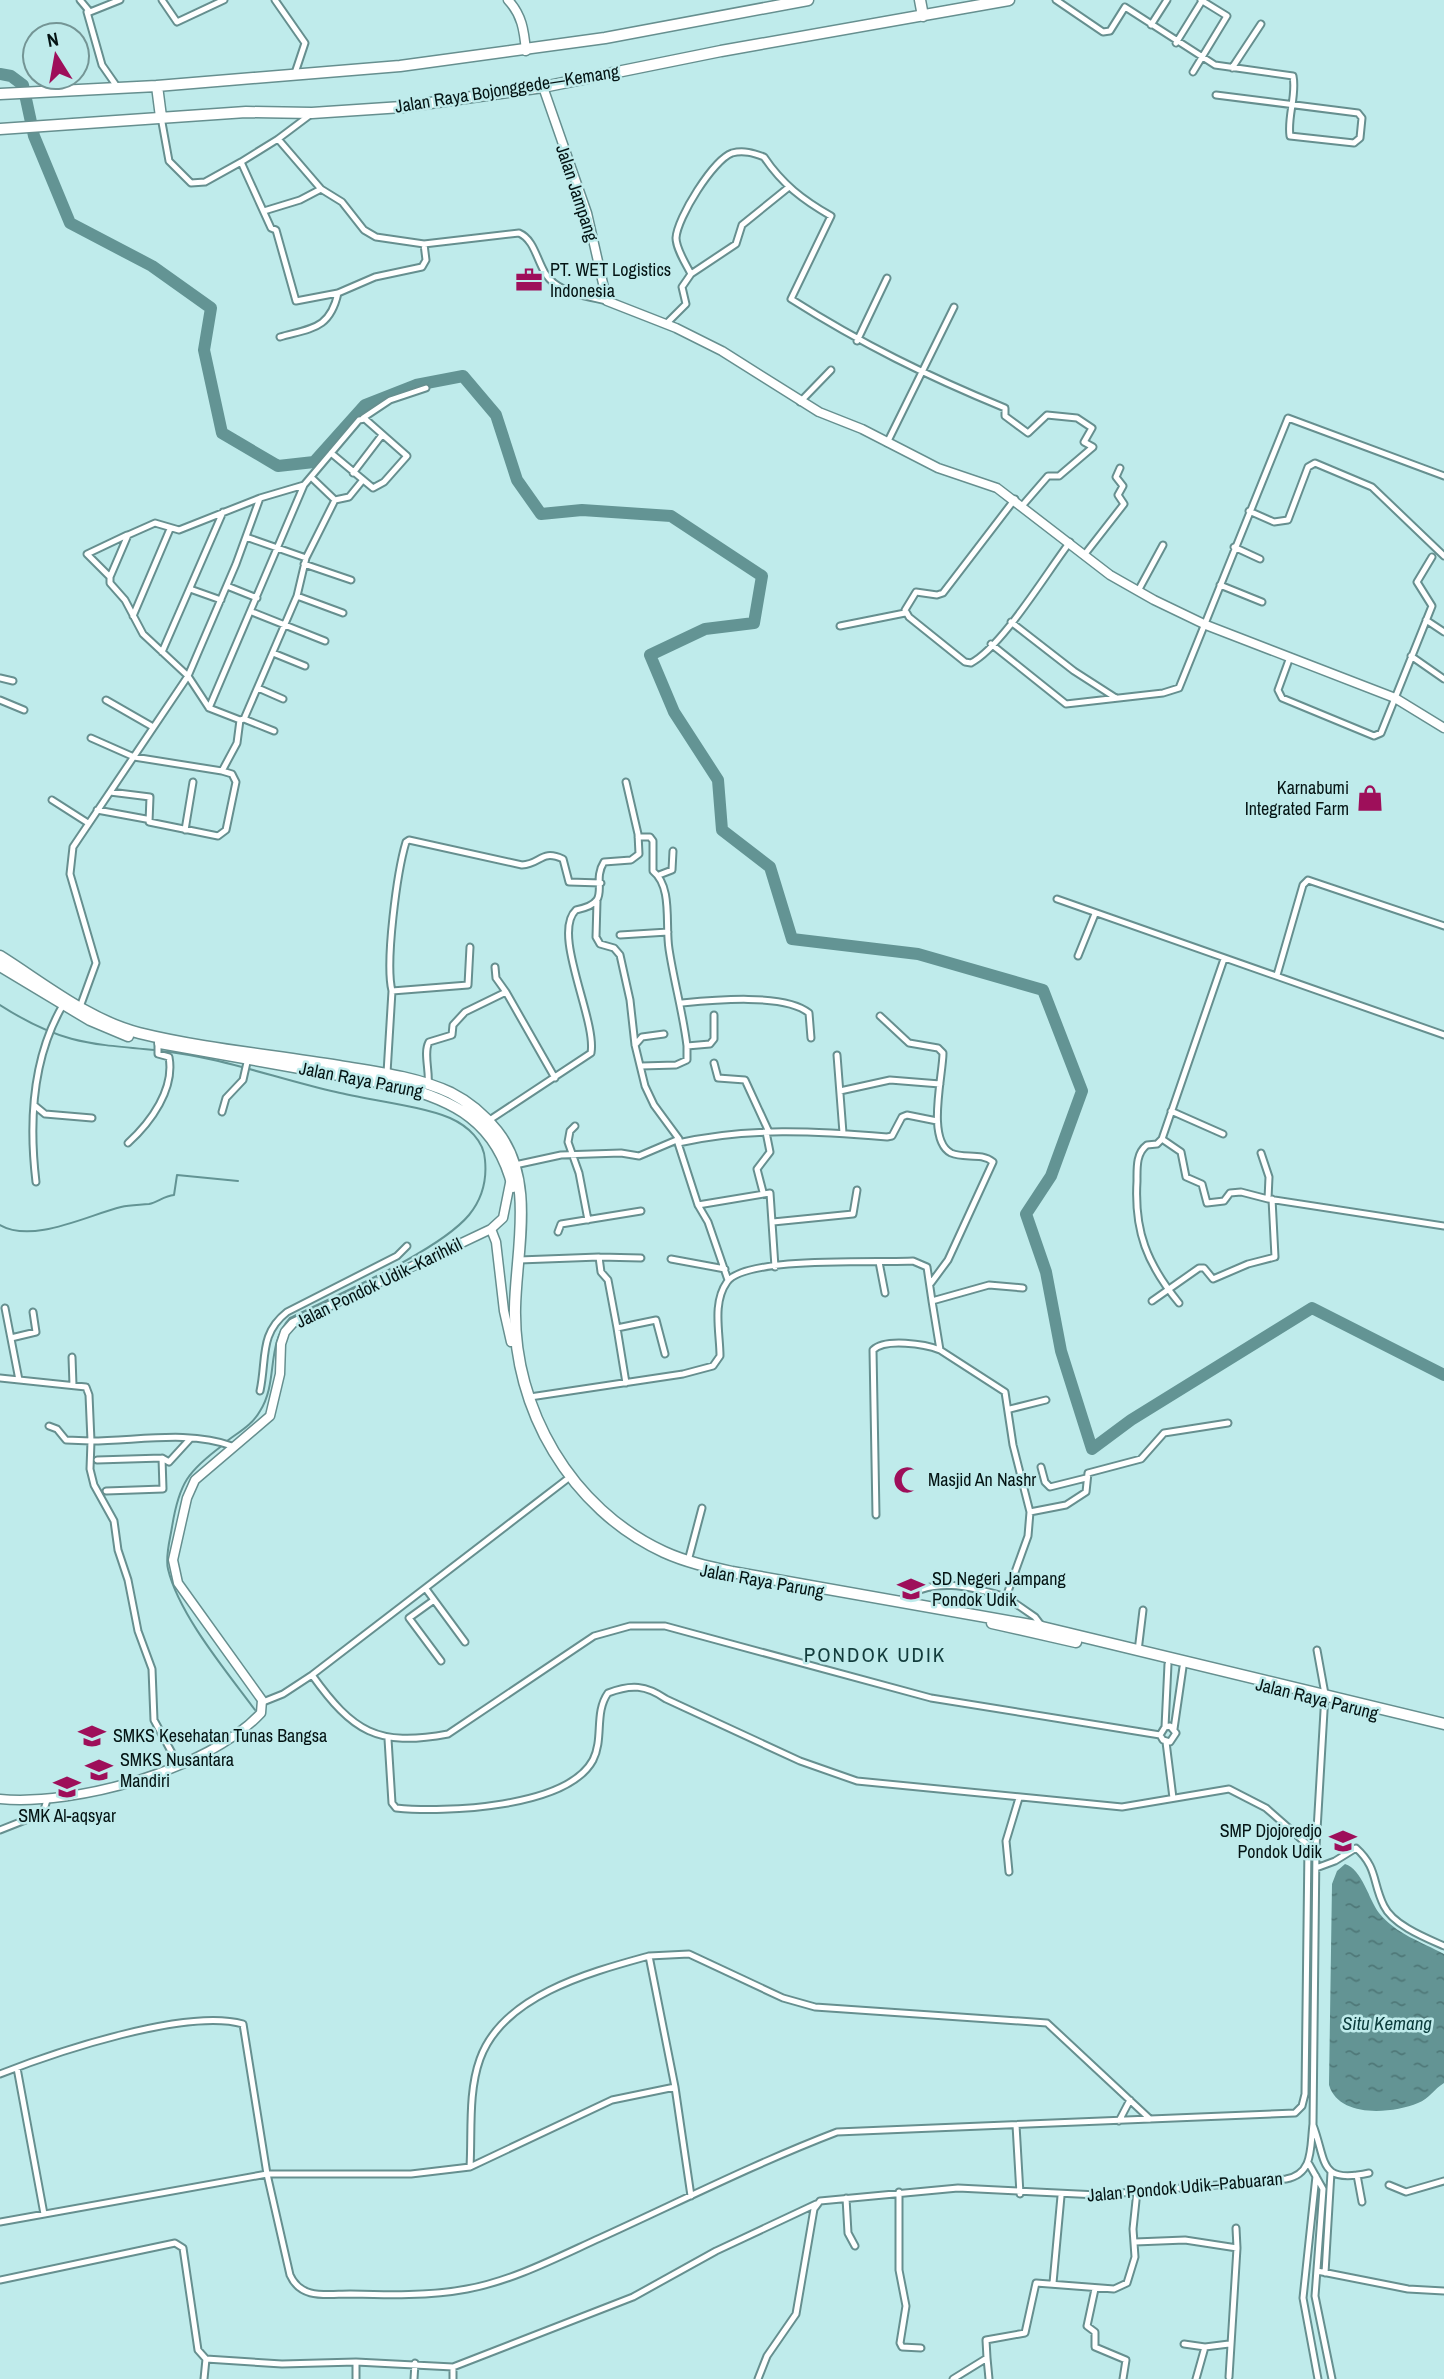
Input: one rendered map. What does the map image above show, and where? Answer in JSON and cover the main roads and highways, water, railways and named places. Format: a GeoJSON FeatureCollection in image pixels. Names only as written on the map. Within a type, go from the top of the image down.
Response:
{"type":"FeatureCollection","features":[{"type":"Feature","properties":{"kind":"highway","name":"Jalan Raya Bojonggede—Kemang"},"geometry":{"type":"LineString","coordinates":[[4,94],[157,86],[400,66],[526,51],[808,0]]}},
{"type":"Feature","properties":{"kind":"highway"},"geometry":{"type":"LineString","coordinates":[[920,0],[923,16]]}},
{"type":"Feature","properties":{"kind":"highway","name":"Jalan Raya Bojonggede—Kemang"},"geometry":{"type":"LineString","coordinates":[[4,129],[246,112],[312,113],[402,107],[543,87],[721,51],[1009,0]]}},
{"type":"Feature","properties":{"kind":"highway"},"geometry":{"type":"LineString","coordinates":[[157,86],[161,117]]}},
{"type":"Feature","properties":{"kind":"highway","name":"Jalan Raya Parung"},"geometry":{"type":"LineString","coordinates":[[0,956],[80,1007],[137,1032],[313,1066],[395,1085],[450,1102],[488,1132],[510,1178],[516,1213],[511,1342],[520,1390],[532,1421],[547,1455],[566,1480],[606,1520],[632,1541],[662,1558],[729,1578],[899,1602],[1444,1724]]}},
{"type":"Feature","properties":{"kind":"highway","name":"Jalan Raya Parung"},"geometry":{"type":"LineString","coordinates":[[0,966],[63,1005],[113,1031],[158,1049],[247,1064],[313,1066],[387,1073],[428,1085],[465,1101],[488,1121],[499,1133],[514,1166],[521,1205],[516,1342],[529,1397],[554,1453],[588,1497],[636,1537],[688,1561],[732,1572],[1042,1627],[1325,1697],[1444,1731]]}},
{"type":"Feature","properties":{"kind":"water","name":"Situ Kemang"},"geometry":{"type":"Polygon","coordinates":[[[1345,1864],[1356,1872],[1375,1907],[1386,1920],[1401,1932],[1444,1954],[1444,2083],[1422,2101],[1407,2107],[1381,2111],[1354,2108],[1335,2096],[1329,2085],[1332,1884],[1337,1871],[1345,1864]]]}},
{"type":"Feature","properties":{"kind":"waterway"},"geometry":{"type":"LineString","coordinates":[[0,74],[11,76],[23,85],[34,136],[70,223],[152,266],[211,308],[204,350],[222,433],[278,466],[314,462],[365,405],[416,385],[463,376],[496,415],[517,480],[541,514],[582,510],[671,516],[762,576],[754,623],[705,629],[650,655],[674,712],[718,780],[722,830],[770,867],[792,939],[918,954],[1043,990],[1082,1091],[1051,1176],[1026,1214],[1046,1272],[1061,1351],[1092,1449],[1131,1420],[1312,1308],[1444,1375]]}},
{"type":"Feature","properties":{"kind":"waterway"},"geometry":{"type":"LineString","coordinates":[[0,1005],[40,1027],[74,1040],[155,1050]]}},
{"type":"Feature","properties":{"kind":"waterway"},"geometry":{"type":"LineString","coordinates":[[160,1051],[205,1058],[314,1087],[438,1114],[457,1121],[469,1130],[484,1153],[483,1189],[474,1209],[454,1229],[411,1258],[290,1318],[277,1340],[269,1388],[260,1411],[250,1424],[227,1441]]}},
{"type":"Feature","properties":{"kind":"waterway"},"geometry":{"type":"LineString","coordinates":[[0,1225],[13,1230],[44,1230],[121,1207],[149,1204],[174,1195],[177,1175],[238,1181]]}},
{"type":"Feature","properties":{"kind":"waterway"},"geometry":{"type":"LineString","coordinates":[[223,1445],[193,1471],[182,1489],[175,1512],[167,1564],[174,1587],[193,1624],[255,1710]]}},
{"type":"Feature","properties":{"kind":"place","name":"PT. WET Logistics Indonesia"},"geometry":{"type":"Point","coordinates":[529,280]}},
{"type":"Feature","properties":{"kind":"place","name":"Karnabumi Integrated Farm"},"geometry":{"type":"Point","coordinates":[1370,798]}},
{"type":"Feature","properties":{"kind":"place","name":"Masjid An Nashr"},"geometry":{"type":"Point","coordinates":[907,1480]}},
{"type":"Feature","properties":{"kind":"place","name":"SD Negeri Jampang Pondok Udik"},"geometry":{"type":"Point","coordinates":[911,1589]}},
{"type":"Feature","properties":{"kind":"place","name":"SMKS Kesehatan Tunas Bangsa"},"geometry":{"type":"Point","coordinates":[92,1736]}},
{"type":"Feature","properties":{"kind":"place","name":"SMKS Nusantara Mandiri"},"geometry":{"type":"Point","coordinates":[99,1770]}},
{"type":"Feature","properties":{"kind":"place","name":"SMK Al-aqsyar"},"geometry":{"type":"Point","coordinates":[67,1787]}},
{"type":"Feature","properties":{"kind":"place","name":"SMP Djojoredjo Pondok Udik"},"geometry":{"type":"Point","coordinates":[1343,1841]}},
{"type":"Feature","properties":{"kind":"district","name":"PONDOK UDIK"},"geometry":{"type":"Point","coordinates":[875,1655]}}]}
